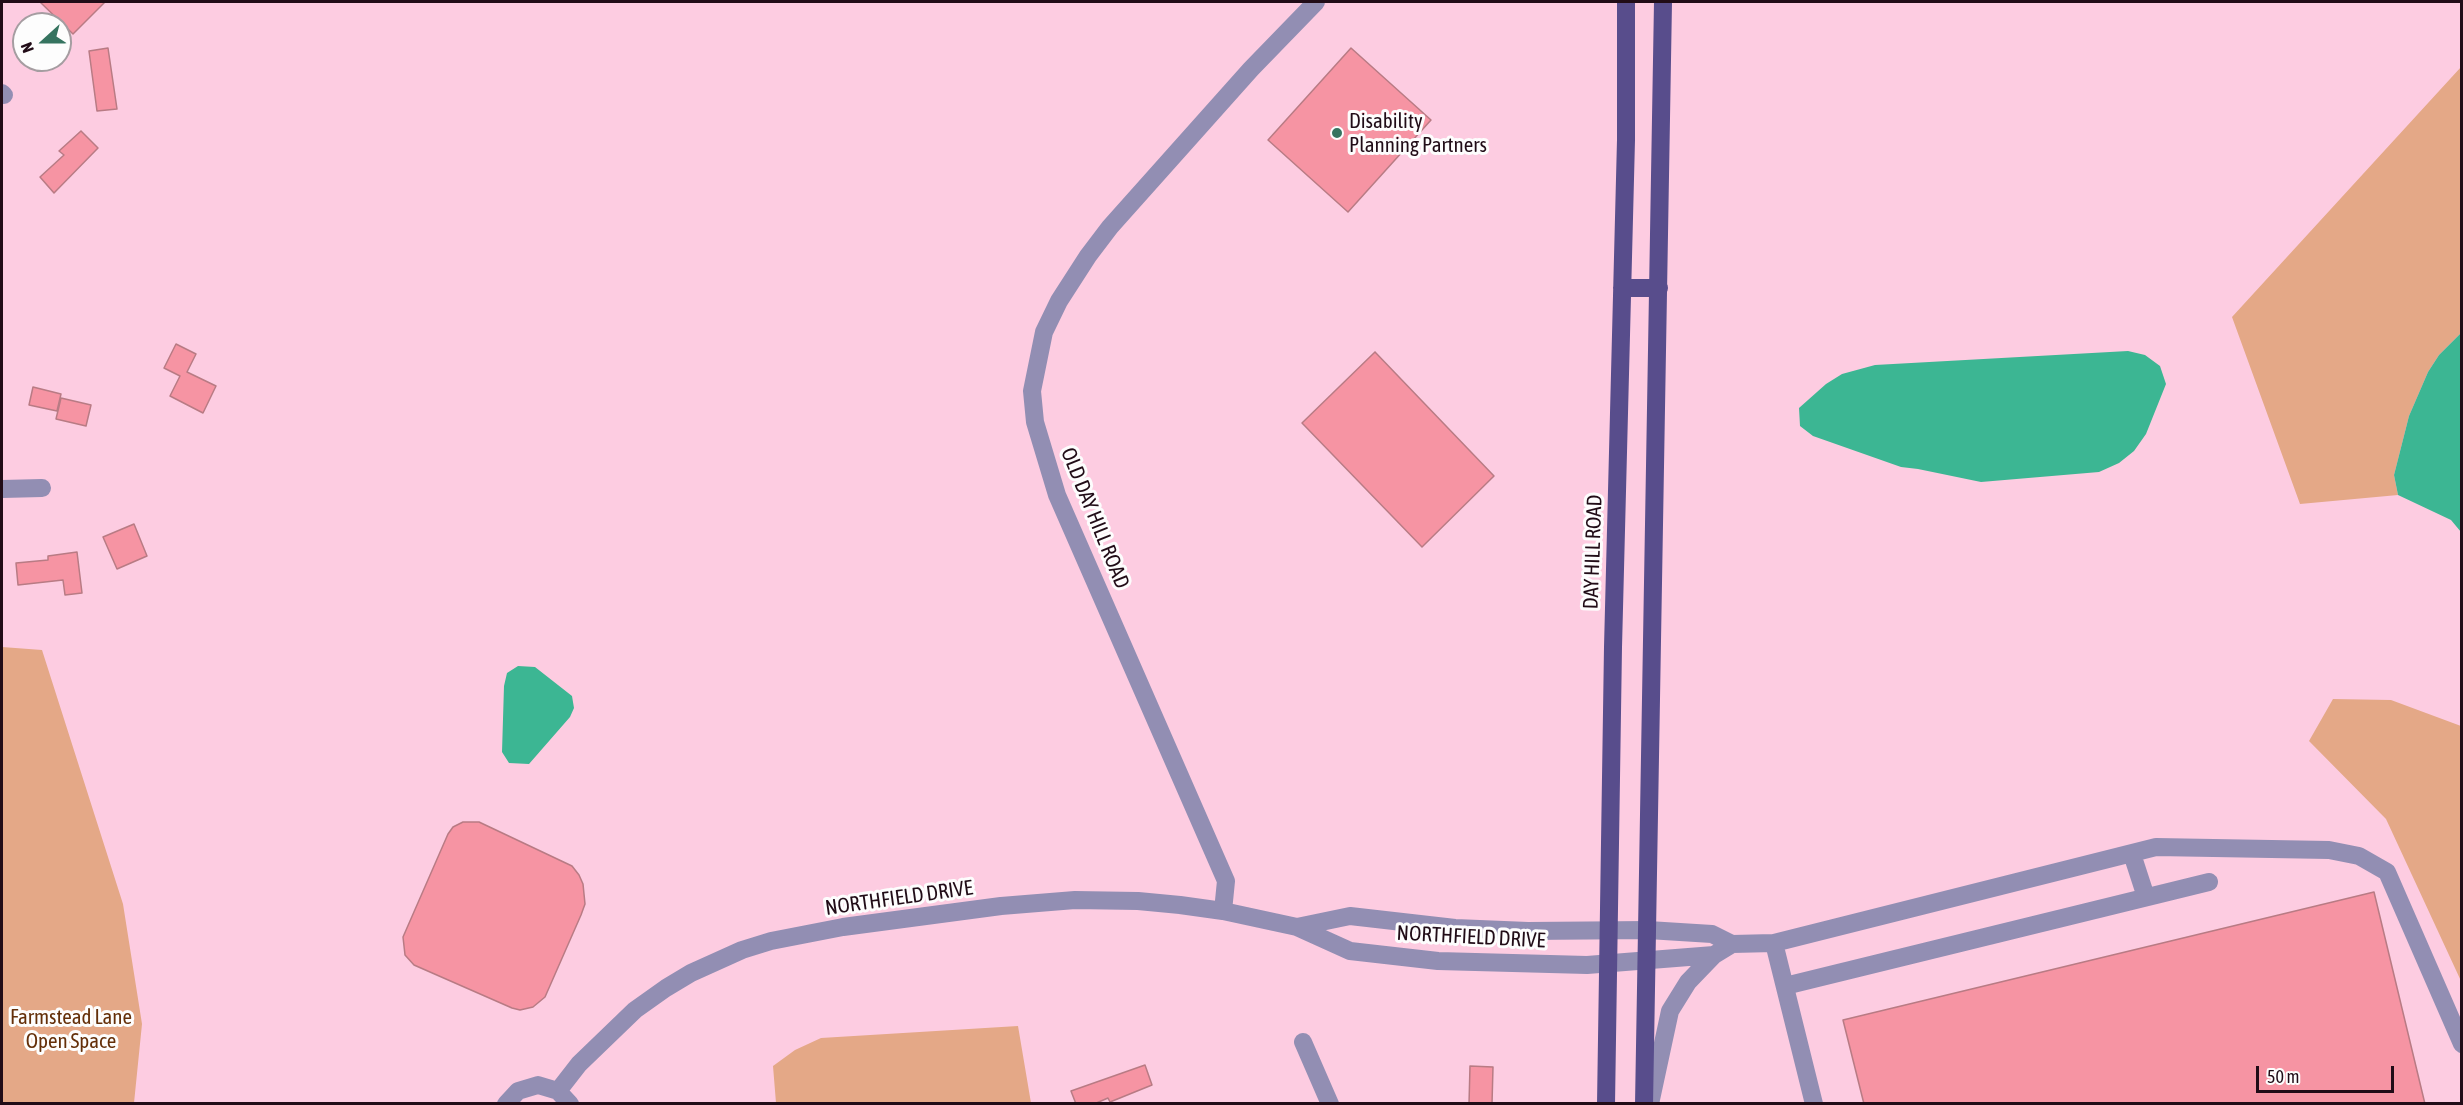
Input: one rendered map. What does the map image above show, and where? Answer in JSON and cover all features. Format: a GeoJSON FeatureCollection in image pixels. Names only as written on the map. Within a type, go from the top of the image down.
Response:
{"type":"FeatureCollection","features":[{"type":"Feature","properties":{"kind":"main road","name":"DAY HILL ROAD"},"geometry":{"type":"LineString","coordinates":[[1606,1104],[1613,647],[1626,140],[1626,2]]}},
{"type":"Feature","properties":{"kind":"main road"},"geometry":{"type":"LineString","coordinates":[[1644,1104],[1664,2]]}},
{"type":"Feature","properties":{"kind":"main road"},"geometry":{"type":"LineString","coordinates":[[1622,288],[1659,288]]}},
{"type":"Feature","properties":{"kind":"street","name":"OLD DAY HILL ROAD"},"geometry":{"type":"LineString","coordinates":[[1223,911],[1226,881],[1057,495],[1035,422],[1032,391],[1044,332],[1059,301],[1088,256],[1110,227],[1236,86],[1316,2]]}},
{"type":"Feature","properties":{"kind":"street"},"geometry":{"type":"LineString","coordinates":[[2,489],[42,488]]}},
{"type":"Feature","properties":{"kind":"street"},"geometry":{"type":"LineString","coordinates":[[1650,1104],[1670,1011],[1688,982],[1714,955],[1732,944],[1774,943],[2156,848],[2329,850],[2359,856],[2387,872],[2462,1044]]}},
{"type":"Feature","properties":{"kind":"street"},"geometry":{"type":"LineString","coordinates":[[2132,854],[2146,897]]}},
{"type":"Feature","properties":{"kind":"street"},"geometry":{"type":"LineString","coordinates":[[1785,986],[2209,882]]}},
{"type":"Feature","properties":{"kind":"street","name":"NORTHFIELD DRIVE"},"geometry":{"type":"LineString","coordinates":[[506,1104],[518,1091],[531,1086],[545,1086],[564,1097],[579,1064],[611,1032],[666,988],[726,957],[771,941],[843,927],[1045,901],[1138,901],[1223,911],[1297,927],[1350,951],[1449,961],[1587,965],[1714,955]]}},
{"type":"Feature","properties":{"kind":"street","name":"NORTHFIELD DRIVE"},"geometry":{"type":"LineString","coordinates":[[1297,927],[1350,916],[1412,925],[1455,928],[1528,931],[1609,929],[1712,934],[1732,944]]}},
{"type":"Feature","properties":{"kind":"street"},"geometry":{"type":"LineString","coordinates":[[1774,943],[1814,1104]]}},
{"type":"Feature","properties":{"kind":"street"},"geometry":{"type":"LineString","coordinates":[[1303,1042],[1330,1104]]}},
{"type":"Feature","properties":{"kind":"green space"},"geometry":{"type":"Polygon","coordinates":[[[2461,67],[2461,333],[2439,355],[2428,372],[2409,416],[2394,475],[2398,495],[2300,504],[2232,317],[2461,67]]]}},
{"type":"Feature","properties":{"kind":"green space","name":"Farmstead Lane Open Space"},"geometry":{"type":"Polygon","coordinates":[[[2,647],[42,650],[123,904],[142,1024],[134,1103],[2,1103],[2,647]]]}},
{"type":"Feature","properties":{"kind":"green space"},"geometry":{"type":"Polygon","coordinates":[[[2333,699],[2391,700],[2461,726],[2461,981],[2386,819],[2309,741],[2333,699]]]}},
{"type":"Feature","properties":{"kind":"green space"},"geometry":{"type":"Polygon","coordinates":[[[1018,1026],[1031,1103],[776,1103],[773,1066],[795,1050],[821,1038],[1018,1026]]]}},
{"type":"Feature","properties":{"kind":"shaded area"},"geometry":{"type":"Polygon","coordinates":[[[2461,333],[2461,532],[2451,520],[2398,495],[2394,475],[2409,416],[2428,372],[2439,355],[2461,333]]]}},
{"type":"Feature","properties":{"kind":"shaded area"},"geometry":{"type":"Polygon","coordinates":[[[2128,351],[2145,355],[2160,366],[2166,384],[2146,434],[2134,451],[2119,463],[2099,472],[1981,482],[1901,467],[1813,436],[1800,426],[1799,408],[1826,384],[1842,374],[1875,365],[2128,351]]]}},
{"type":"Feature","properties":{"kind":"shaded area"},"geometry":{"type":"Polygon","coordinates":[[[518,666],[535,667],[572,696],[574,708],[570,717],[529,764],[509,763],[502,752],[504,686],[507,673],[518,666]]]}},
{"type":"Feature","properties":{"kind":"building"},"geometry":{"type":"Polygon","coordinates":[[[40,2],[105,2],[73,34],[72,12],[50,12],[40,2]]]}},
{"type":"Feature","properties":{"kind":"building"},"geometry":{"type":"Polygon","coordinates":[[[108,48],[117,109],[97,111],[89,51],[108,48]]]}},
{"type":"Feature","properties":{"kind":"building"},"geometry":{"type":"Polygon","coordinates":[[[1351,48],[1431,120],[1348,212],[1268,140],[1351,48]]]}},
{"type":"Feature","properties":{"kind":"building"},"geometry":{"type":"Polygon","coordinates":[[[81,131],[98,148],[54,193],[40,177],[64,155],[59,151],[81,131]]]}},
{"type":"Feature","properties":{"kind":"building"},"geometry":{"type":"Polygon","coordinates":[[[176,344],[196,354],[187,372],[216,386],[203,413],[170,396],[180,376],[164,368],[176,344]]]}},
{"type":"Feature","properties":{"kind":"building"},"geometry":{"type":"Polygon","coordinates":[[[1375,352],[1494,476],[1422,547],[1302,423],[1375,352]]]}},
{"type":"Feature","properties":{"kind":"building"},"geometry":{"type":"Polygon","coordinates":[[[33,387],[61,394],[57,411],[29,405],[33,387]]]}},
{"type":"Feature","properties":{"kind":"building"},"geometry":{"type":"Polygon","coordinates":[[[61,398],[91,405],[86,426],[56,419],[61,398]]]}},
{"type":"Feature","properties":{"kind":"building"},"geometry":{"type":"Polygon","coordinates":[[[134,524],[147,556],[117,569],[103,537],[134,524]]]}},
{"type":"Feature","properties":{"kind":"building"},"geometry":{"type":"Polygon","coordinates":[[[77,552],[82,593],[65,595],[63,580],[18,585],[16,563],[48,560],[48,556],[77,552]]]}},
{"type":"Feature","properties":{"kind":"building"},"geometry":{"type":"Polygon","coordinates":[[[463,822],[479,822],[572,866],[583,884],[585,904],[581,915],[545,997],[533,1007],[520,1010],[512,1008],[414,965],[405,955],[403,937],[448,834],[453,827],[463,822]]]}},
{"type":"Feature","properties":{"kind":"building"},"geometry":{"type":"Polygon","coordinates":[[[2374,892],[2425,1104],[1864,1104],[1843,1020],[2374,892]]]}},
{"type":"Feature","properties":{"kind":"building"},"geometry":{"type":"Polygon","coordinates":[[[1145,1065],[1152,1085],[1110,1102],[1108,1098],[1094,1104],[1076,1104],[1071,1091],[1145,1065]]]}},
{"type":"Feature","properties":{"kind":"building"},"geometry":{"type":"Polygon","coordinates":[[[1470,1066],[1493,1067],[1492,1104],[1469,1104],[1470,1066]]]}},
{"type":"Feature","properties":{"kind":"place","name":"Disability Planning Partners"},"geometry":{"type":"Point","coordinates":[1337,133]}}]}
